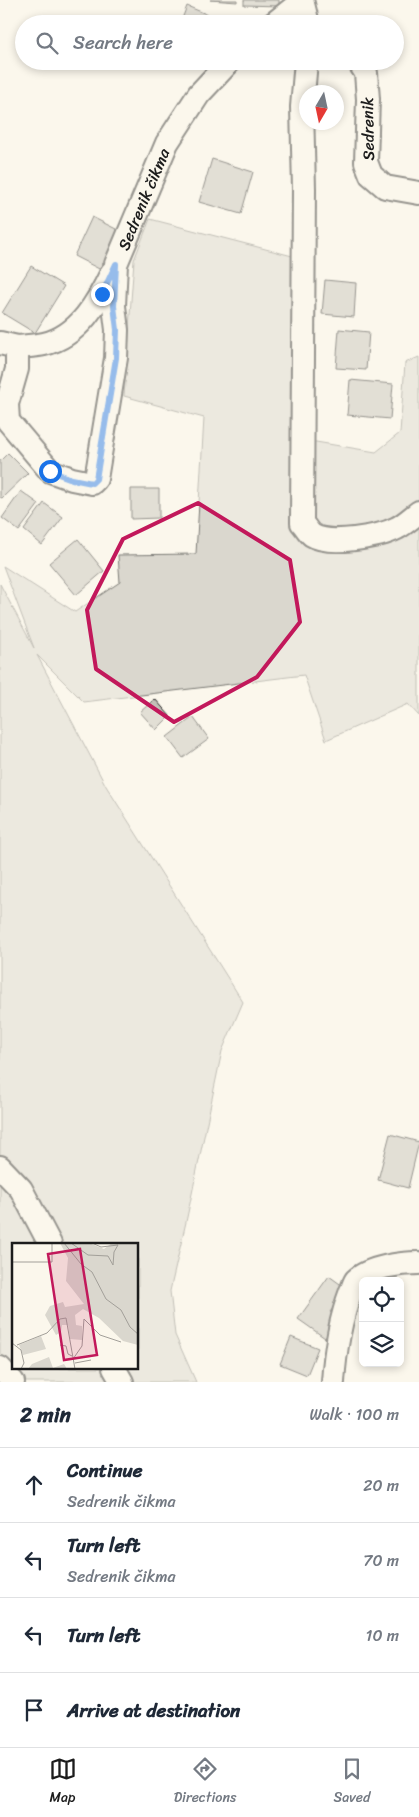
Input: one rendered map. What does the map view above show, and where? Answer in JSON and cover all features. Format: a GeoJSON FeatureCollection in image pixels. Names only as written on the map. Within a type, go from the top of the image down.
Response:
{"type":"FeatureCollection","features":[{"type":"Feature","properties":{"kind":"street"},"geometry":{"type":"LineString","coordinates":[[284,15],[302,0],[306,15]]}},
{"type":"Feature","properties":{"kind":"street","name":"Sedrenik čikma"},"geometry":{"type":"LineString","coordinates":[[8,345],[17,369],[8,404],[8,421],[50,471],[72,479],[92,483],[96,479],[116,358],[117,330],[114,306],[116,264],[168,143],[199,94],[222,70]]}},
{"type":"Feature","properties":{"kind":"street"},"geometry":{"type":"LineString","coordinates":[[305,70],[302,107],[304,189],[302,523],[311,535],[324,539],[373,537],[397,528],[419,512]]}},
{"type":"Feature","properties":{"kind":"street","name":"Sedrenik"},"geometry":{"type":"LineString","coordinates":[[364,70],[366,73],[368,99],[366,162],[371,175],[385,187],[419,193]]}},
{"type":"Feature","properties":{"kind":"street"},"geometry":{"type":"LineString","coordinates":[[8,345],[45,344],[60,338],[78,327],[102,294],[116,264]]}},
{"type":"Feature","properties":{"kind":"street"},"geometry":{"type":"LineString","coordinates":[[0,1168],[21,1189],[49,1243]]}},
{"type":"Feature","properties":{"kind":"street"},"geometry":{"type":"LineString","coordinates":[[333,1382],[335,1354],[346,1304],[355,1280],[373,1271],[401,1263],[419,1263]]}},
{"type":"Feature","properties":{"kind":"street"},"geometry":{"type":"LineString","coordinates":[[0,1368],[12,1382]]}},
{"type":"Feature","properties":{"kind":"street"},"geometry":{"type":"LineString","coordinates":[[115,1370],[122,1382]]}},
{"type":"Feature","properties":{"kind":"highlighted area"},"geometry":{"type":"Polygon","coordinates":[[[198,503],[290,560],[300,622],[257,677],[174,722],[96,669],[87,610],[123,539],[198,503]]]}},
{"type":"Feature","properties":{"kind":"shaded area"},"geometry":{"type":"Polygon","coordinates":[[[150,219],[300,258],[298,439],[376,452],[400,433],[405,363],[419,357],[419,716],[408,704],[326,740],[304,675],[84,702],[37,655],[106,786],[243,1002],[222,1051],[170,1291],[175,1335],[196,1382],[0,1382],[0,584],[34,648],[3,566],[75,612],[120,582],[118,555],[196,554],[204,418],[124,396],[134,260],[150,219]]]}},
{"type":"Feature","properties":{"kind":"building"},"geometry":{"type":"Polygon","coordinates":[[[210,0],[237,0],[237,2],[210,0]]]}},
{"type":"Feature","properties":{"kind":"building"},"geometry":{"type":"Polygon","coordinates":[[[244,0],[279,0],[279,6],[244,5],[244,0]]]}},
{"type":"Feature","properties":{"kind":"building"},"geometry":{"type":"Polygon","coordinates":[[[187,6],[208,15],[184,15],[187,6]]]}},
{"type":"Feature","properties":{"kind":"building"},"geometry":{"type":"Polygon","coordinates":[[[212,159],[253,172],[241,214],[199,202],[212,159]]]}},
{"type":"Feature","properties":{"kind":"building"},"geometry":{"type":"Polygon","coordinates":[[[92,217],[124,233],[105,272],[74,256],[92,217]]]}},
{"type":"Feature","properties":{"kind":"building"},"geometry":{"type":"Polygon","coordinates":[[[31,266],[64,286],[35,333],[2,313],[31,266]]]}},
{"type":"Feature","properties":{"kind":"building"},"geometry":{"type":"Polygon","coordinates":[[[325,280],[356,283],[354,317],[322,314],[325,280]]]}},
{"type":"Feature","properties":{"kind":"building"},"geometry":{"type":"Polygon","coordinates":[[[339,329],[369,332],[366,370],[336,368],[339,329]]]}},
{"type":"Feature","properties":{"kind":"building"},"geometry":{"type":"Polygon","coordinates":[[[350,380],[393,384],[390,419],[347,415],[350,380]]]}},
{"type":"Feature","properties":{"kind":"building"},"geometry":{"type":"Polygon","coordinates":[[[8,453],[28,473],[2,498],[0,497],[0,461],[8,453]]]}},
{"type":"Feature","properties":{"kind":"building"},"geometry":{"type":"Polygon","coordinates":[[[131,489],[159,489],[159,518],[131,519],[131,489]]]}},
{"type":"Feature","properties":{"kind":"building"},"geometry":{"type":"Polygon","coordinates":[[[21,491],[39,504],[19,531],[2,518],[21,491]]]}},
{"type":"Feature","properties":{"kind":"building"},"geometry":{"type":"Polygon","coordinates":[[[44,503],[63,517],[42,545],[24,530],[44,503]]]}},
{"type":"Feature","properties":{"kind":"building"},"geometry":{"type":"Polygon","coordinates":[[[78,539],[104,571],[76,595],[49,563],[78,539]]]}},
{"type":"Feature","properties":{"kind":"building"},"geometry":{"type":"Polygon","coordinates":[[[155,699],[170,716],[156,730],[140,712],[155,699]]]}},
{"type":"Feature","properties":{"kind":"building"},"geometry":{"type":"Polygon","coordinates":[[[193,717],[209,739],[183,758],[167,737],[193,717]]]}},
{"type":"Feature","properties":{"kind":"building"},"geometry":{"type":"Polygon","coordinates":[[[390,1134],[419,1142],[408,1188],[378,1180],[390,1134]]]}},
{"type":"Feature","properties":{"kind":"building"},"geometry":{"type":"Polygon","coordinates":[[[329,1276],[347,1289],[330,1312],[339,1318],[325,1338],[298,1319],[329,1276]]]}},
{"type":"Feature","properties":{"kind":"building"},"geometry":{"type":"Polygon","coordinates":[[[291,1337],[318,1348],[307,1375],[280,1364],[291,1337]]]}},
{"type":"Feature","properties":{"kind":"route"},"geometry":{"type":"LineString","coordinates":[[50,471],[72,479],[92,483],[96,479],[116,358],[117,330],[114,306],[116,264],[102,294]]}}]}
